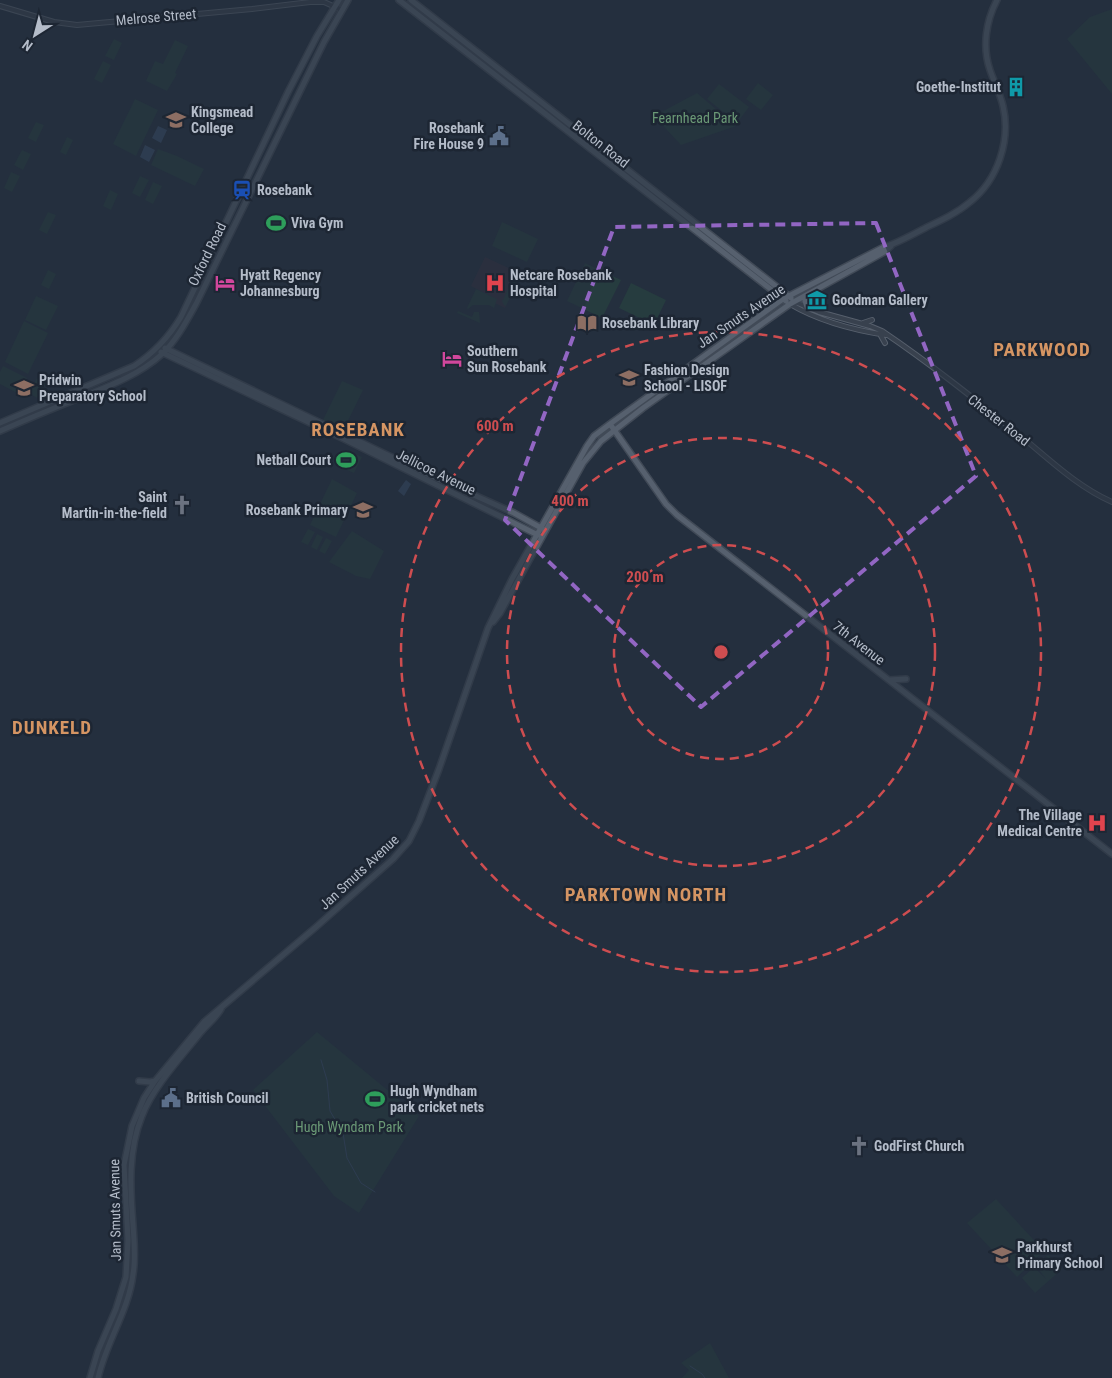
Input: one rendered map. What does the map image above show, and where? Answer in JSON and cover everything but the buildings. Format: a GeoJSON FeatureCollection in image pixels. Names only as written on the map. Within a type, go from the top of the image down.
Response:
{"type":"FeatureCollection","features":[{"type":"Feature","properties":{"kind":"main road","name":"Oxford Road"},"geometry":{"type":"LineString","coordinates":[[0,423],[134,366],[159,346],[181,317],[288,92],[317,36],[339,0]]}},
{"type":"Feature","properties":{"kind":"main road","name":"Oxford Road"},"geometry":{"type":"LineString","coordinates":[[0,431],[135,373],[165,351],[186,322],[198,299],[319,51],[348,0]]}},
{"type":"Feature","properties":{"kind":"main road","name":"Bolton Road"},"geometry":{"type":"LineString","coordinates":[[400,0],[774,292],[786,298]]}},
{"type":"Feature","properties":{"kind":"main road","name":"Bolton Road"},"geometry":{"type":"LineString","coordinates":[[410,0],[664,198],[793,303]]}},
{"type":"Feature","properties":{"kind":"main road","name":"Jan Smuts Avenue"},"geometry":{"type":"LineString","coordinates":[[90,1378],[98,1351],[122,1293],[127,1270],[128,1240],[124,1176],[126,1150],[136,1116],[144,1098],[156,1080],[209,1017],[221,1009],[393,859],[408,842],[419,821],[439,769],[488,628],[512,578],[578,460],[594,436],[704,355],[786,298],[882,248],[954,214],[970,203],[990,182],[1003,147],[1005,123],[1001,98],[987,61],[985,43],[990,17],[997,0]]}},
{"type":"Feature","properties":{"kind":"main road","name":"Jan Smuts Avenue"},"geometry":{"type":"LineString","coordinates":[[488,628],[500,613],[583,463],[601,441],[613,430],[719,353],[809,292],[884,252],[893,244]]}},
{"type":"Feature","properties":{"kind":"main road"},"geometry":{"type":"LineString","coordinates":[[770,309],[776,299],[774,292]]}},
{"type":"Feature","properties":{"kind":"main road"},"geometry":{"type":"LineString","coordinates":[[807,307],[805,299],[809,292]]}},
{"type":"Feature","properties":{"kind":"main road","name":"Jellicoe Avenue"},"geometry":{"type":"LineString","coordinates":[[159,346],[165,351],[543,538]]}},
{"type":"Feature","properties":{"kind":"main road","name":"Jellicoe Avenue"},"geometry":{"type":"LineString","coordinates":[[165,351],[547,531]]}},
{"type":"Feature","properties":{"kind":"main road"},"geometry":{"type":"LineString","coordinates":[[95,383],[98,390]]}},
{"type":"Feature","properties":{"kind":"main road"},"geometry":{"type":"LineString","coordinates":[[25,412],[28,419]]}},
{"type":"Feature","properties":{"kind":"main road","name":"7th Avenue"},"geometry":{"type":"LineString","coordinates":[[610,424],[666,504],[677,515],[1112,854]]}},
{"type":"Feature","properties":{"kind":"main road"},"geometry":{"type":"LineString","coordinates":[[889,680],[906,679]]}},
{"type":"Feature","properties":{"kind":"main road","name":"Jan Smuts Avenue"},"geometry":{"type":"LineString","coordinates":[[98,1378],[104,1355],[132,1282],[134,1251],[131,1180],[133,1147],[139,1125],[145,1108],[158,1087],[221,1009]]}},
{"type":"Feature","properties":{"kind":"main road"},"geometry":{"type":"LineString","coordinates":[[140,1081],[150,1082],[156,1080]]}},
{"type":"Feature","properties":{"kind":"street","name":"Melrose Street"},"geometry":{"type":"LineString","coordinates":[[0,6],[54,22],[77,25],[310,2],[324,2],[342,10]]}},
{"type":"Feature","properties":{"kind":"street","name":"Chester Road"},"geometry":{"type":"LineString","coordinates":[[793,303],[876,328],[888,335],[973,399],[1069,476],[1088,490],[1112,502]]}},
{"type":"Feature","properties":{"kind":"street","name":"Chester Road"},"geometry":{"type":"LineString","coordinates":[[793,303],[816,317],[888,335]]}},
{"type":"Feature","properties":{"kind":"street"},"geometry":{"type":"LineString","coordinates":[[858,323],[872,320]]}},
{"type":"Feature","properties":{"kind":"street"},"geometry":{"type":"LineString","coordinates":[[880,334],[885,344]]}},
{"type":"Feature","properties":{"kind":"highlighted area"},"geometry":{"type":"Polygon","coordinates":[[[876,223],[976,476],[701,707],[505,520],[614,227],[876,223]]]}},
{"type":"Feature","properties":{"kind":"shaded area","name":"Netcare Rosebank Hospital"},"geometry":{"type":"Polygon","coordinates":[[[485,257],[521,274],[505,308],[495,303],[496,299],[471,286],[485,257]]]}},
{"type":"Feature","properties":{"kind":"green space"},"geometry":{"type":"Polygon","coordinates":[[[1112,9],[1112,94],[1067,39],[1090,17],[1112,9]]]}},
{"type":"Feature","properties":{"kind":"green space"},"geometry":{"type":"Polygon","coordinates":[[[114,39],[122,43],[114,60],[105,56],[114,39]]]}},
{"type":"Feature","properties":{"kind":"green space"},"geometry":{"type":"Polygon","coordinates":[[[175,40],[188,46],[175,73],[177,74],[167,91],[146,81],[155,61],[163,64],[175,40]]]}},
{"type":"Feature","properties":{"kind":"green space"},"geometry":{"type":"Polygon","coordinates":[[[103,61],[111,65],[102,83],[94,79],[103,61]]]}},
{"type":"Feature","properties":{"kind":"green space"},"geometry":{"type":"Polygon","coordinates":[[[758,83],[773,95],[761,110],[746,99],[758,83]]]}},
{"type":"Feature","properties":{"kind":"green space"},"geometry":{"type":"Polygon","coordinates":[[[719,84],[749,107],[737,123],[707,99],[719,84]]]}},
{"type":"Feature","properties":{"kind":"green space","name":"Fearnhead Park"},"geometry":{"type":"Polygon","coordinates":[[[697,93],[736,126],[681,145],[654,116],[697,93]]]}},
{"type":"Feature","properties":{"kind":"green space"},"geometry":{"type":"Polygon","coordinates":[[[135,99],[158,110],[136,156],[113,144],[135,99]]]}},
{"type":"Feature","properties":{"kind":"green space"},"geometry":{"type":"Polygon","coordinates":[[[36,122],[44,125],[36,142],[28,138],[36,122]]]}},
{"type":"Feature","properties":{"kind":"green space"},"geometry":{"type":"Polygon","coordinates":[[[67,137],[73,140],[66,155],[60,152],[67,137]]]}},
{"type":"Feature","properties":{"kind":"green space"},"geometry":{"type":"Polygon","coordinates":[[[158,149],[204,169],[195,186],[151,165],[158,149]]]}},
{"type":"Feature","properties":{"kind":"green space"},"geometry":{"type":"Polygon","coordinates":[[[22,150],[31,154],[23,170],[14,165],[22,150]]]}},
{"type":"Feature","properties":{"kind":"green space"},"geometry":{"type":"Polygon","coordinates":[[[11,172],[20,176],[12,192],[4,188],[11,172]]]}},
{"type":"Feature","properties":{"kind":"green space"},"geometry":{"type":"Polygon","coordinates":[[[140,176],[149,180],[140,197],[132,193],[140,176]]]}},
{"type":"Feature","properties":{"kind":"green space"},"geometry":{"type":"Polygon","coordinates":[[[153,182],[162,186],[153,204],[145,200],[153,182]]]}},
{"type":"Feature","properties":{"kind":"green space"},"geometry":{"type":"Polygon","coordinates":[[[110,190],[118,194],[111,210],[103,206],[110,190]]]}},
{"type":"Feature","properties":{"kind":"green space"},"geometry":{"type":"Polygon","coordinates":[[[48,212],[56,215],[47,234],[39,230],[48,212]]]}},
{"type":"Feature","properties":{"kind":"green space"},"geometry":{"type":"Polygon","coordinates":[[[502,222],[538,239],[527,262],[492,246],[502,222]]]}},
{"type":"Feature","properties":{"kind":"green space"},"geometry":{"type":"Polygon","coordinates":[[[585,263],[621,280],[602,318],[567,301],[585,263]]]}},
{"type":"Feature","properties":{"kind":"green space"},"geometry":{"type":"Polygon","coordinates":[[[48,270],[56,274],[49,289],[41,285],[48,270]]]}},
{"type":"Feature","properties":{"kind":"green space"},"geometry":{"type":"Polygon","coordinates":[[[519,278],[506,306],[504,305],[502,301],[510,284],[519,278]]]}},
{"type":"Feature","properties":{"kind":"green space"},"geometry":{"type":"Polygon","coordinates":[[[631,283],[666,300],[654,325],[619,308],[631,283]]]}},
{"type":"Feature","properties":{"kind":"green space"},"geometry":{"type":"Polygon","coordinates":[[[476,289],[497,299],[494,308],[489,305],[473,305],[467,308],[476,289]]]}},
{"type":"Feature","properties":{"kind":"green space"},"geometry":{"type":"Polygon","coordinates":[[[36,296],[58,306],[46,330],[25,320],[36,296]]]}},
{"type":"Feature","properties":{"kind":"green space"},"geometry":{"type":"Polygon","coordinates":[[[458,311],[472,317],[474,312],[479,312],[480,323],[457,313],[458,311]]]}},
{"type":"Feature","properties":{"kind":"green space"},"geometry":{"type":"Polygon","coordinates":[[[24,321],[48,333],[28,374],[5,362],[24,321]]]}},
{"type":"Feature","properties":{"kind":"green space"},"geometry":{"type":"Polygon","coordinates":[[[3,366],[27,378],[19,394],[0,384],[0,372],[3,366]]]}},
{"type":"Feature","properties":{"kind":"green space"},"geometry":{"type":"Polygon","coordinates":[[[37,378],[46,383],[37,398],[29,393],[37,378]]]}},
{"type":"Feature","properties":{"kind":"green space"},"geometry":{"type":"Polygon","coordinates":[[[342,381],[363,390],[345,427],[341,429],[323,420],[342,381]]]}},
{"type":"Feature","properties":{"kind":"green space","name":"Netball Court"},"geometry":{"type":"Polygon","coordinates":[[[346,450],[353,453],[345,469],[338,466],[346,450]]]}},
{"type":"Feature","properties":{"kind":"green space","name":"Netball Court"},"geometry":{"type":"Polygon","coordinates":[[[355,454],[362,457],[354,473],[347,470],[355,454]]]}},
{"type":"Feature","properties":{"kind":"green space"},"geometry":{"type":"Polygon","coordinates":[[[332,479],[357,493],[336,537],[310,525],[332,479]]]}},
{"type":"Feature","properties":{"kind":"green space"},"geometry":{"type":"Polygon","coordinates":[[[308,529],[315,532],[308,545],[301,542],[308,529]]]}},
{"type":"Feature","properties":{"kind":"green space"},"geometry":{"type":"Polygon","coordinates":[[[352,531],[384,551],[370,579],[356,576],[329,562],[352,531]]]}},
{"type":"Feature","properties":{"kind":"green space"},"geometry":{"type":"Polygon","coordinates":[[[317,534],[323,537],[317,550],[311,547],[317,534]]]}},
{"type":"Feature","properties":{"kind":"green space"},"geometry":{"type":"Polygon","coordinates":[[[326,538],[332,541],[325,554],[319,551],[326,538]]]}},
{"type":"Feature","properties":{"kind":"green space","name":"Hugh Wyndam Park"},"geometry":{"type":"Polygon","coordinates":[[[317,1032],[419,1116],[359,1213],[334,1196],[253,1090],[317,1032]]]}},
{"type":"Feature","properties":{"kind":"green space"},"geometry":{"type":"Polygon","coordinates":[[[996,1199],[1044,1251],[1017,1277],[967,1223],[996,1199]]]}},
{"type":"Feature","properties":{"kind":"green space"},"geometry":{"type":"Polygon","coordinates":[[[1048,1255],[1062,1269],[1035,1293],[1022,1278],[1034,1267],[1046,1279],[1036,1266],[1048,1255]]]}},
{"type":"Feature","properties":{"kind":"green space"},"geometry":{"type":"Polygon","coordinates":[[[710,1343],[729,1378],[682,1378],[689,1370],[681,1363],[710,1343]]]}},
{"type":"Feature","properties":{"kind":"water"},"geometry":{"type":"Polygon","coordinates":[[[158,126],[167,130],[161,143],[152,138],[158,126]]]}},
{"type":"Feature","properties":{"kind":"water"},"geometry":{"type":"Polygon","coordinates":[[[145,145],[155,150],[149,162],[140,157],[145,145]]]}},
{"type":"Feature","properties":{"kind":"water"},"geometry":{"type":"Polygon","coordinates":[[[406,480],[411,484],[404,496],[398,491],[406,480]]]}},
{"type":"Feature","properties":{"kind":"waterway"},"geometry":{"type":"LineString","coordinates":[[321,1060],[327,1080],[330,1111],[343,1133],[347,1158],[361,1183],[375,1192]]}},
{"type":"Feature","properties":{"kind":"waterway"},"geometry":{"type":"LineString","coordinates":[[690,1366],[705,1378]]}},
{"type":"Feature","properties":{"kind":"place","name":"Goethe-Institut"},"geometry":{"type":"Point","coordinates":[1016,87]}},
{"type":"Feature","properties":{"kind":"place","name":"Kingsmead College"},"geometry":{"type":"Point","coordinates":[176,120]}},
{"type":"Feature","properties":{"kind":"place","name":"Rosebank Fire House 9"},"geometry":{"type":"Point","coordinates":[499,136]}},
{"type":"Feature","properties":{"kind":"place","name":"Rosebank"},"geometry":{"type":"Point","coordinates":[242,190]}},
{"type":"Feature","properties":{"kind":"place","name":"Viva Gym"},"geometry":{"type":"Point","coordinates":[276,223]}},
{"type":"Feature","properties":{"kind":"place","name":"Hyatt Regency Johannesburg"},"geometry":{"type":"Point","coordinates":[225,283]}},
{"type":"Feature","properties":{"kind":"place","name":"Netcare Rosebank Hospital"},"geometry":{"type":"Point","coordinates":[495,283]}},
{"type":"Feature","properties":{"kind":"place","name":"Goodman Gallery"},"geometry":{"type":"Point","coordinates":[817,300]}},
{"type":"Feature","properties":{"kind":"place","name":"Rosebank Library"},"geometry":{"type":"Point","coordinates":[587,323]}},
{"type":"Feature","properties":{"kind":"place","name":"Southern Sun Rosebank"},"geometry":{"type":"Point","coordinates":[452,359]}},
{"type":"Feature","properties":{"kind":"place","name":"Fashion Design School - LISOF"},"geometry":{"type":"Point","coordinates":[629,378]}},
{"type":"Feature","properties":{"kind":"place","name":"Pridwin Preparatory School"},"geometry":{"type":"Point","coordinates":[24,388]}},
{"type":"Feature","properties":{"kind":"place","name":"Netball Court"},"geometry":{"type":"Point","coordinates":[346,460]}},
{"type":"Feature","properties":{"kind":"place","name":"Saint Martin-in-the-field"},"geometry":{"type":"Point","coordinates":[182,505]}},
{"type":"Feature","properties":{"kind":"place","name":"Rosebank Primary"},"geometry":{"type":"Point","coordinates":[363,510]}},
{"type":"Feature","properties":{"kind":"place","name":"The Village Medical Centre"},"geometry":{"type":"Point","coordinates":[1097,823]}},
{"type":"Feature","properties":{"kind":"place","name":"British Council"},"geometry":{"type":"Point","coordinates":[171,1098]}},
{"type":"Feature","properties":{"kind":"place","name":"Hugh Wyndham park cricket nets"},"geometry":{"type":"Point","coordinates":[375,1099]}},
{"type":"Feature","properties":{"kind":"place","name":"GodFirst Church"},"geometry":{"type":"Point","coordinates":[859,1146]}},
{"type":"Feature","properties":{"kind":"place","name":"Parkhurst Primary School"},"geometry":{"type":"Point","coordinates":[1002,1255]}},
{"type":"Feature","properties":{"kind":"district","name":"PARKWOOD"},"geometry":{"type":"Point","coordinates":[1042,349]}},
{"type":"Feature","properties":{"kind":"district","name":"ROSEBANK"},"geometry":{"type":"Point","coordinates":[358,429]}},
{"type":"Feature","properties":{"kind":"district","name":"DUNKELD"},"geometry":{"type":"Point","coordinates":[52,727]}},
{"type":"Feature","properties":{"kind":"district","name":"PARKTOWN NORTH"},"geometry":{"type":"Point","coordinates":[646,894]}}]}
